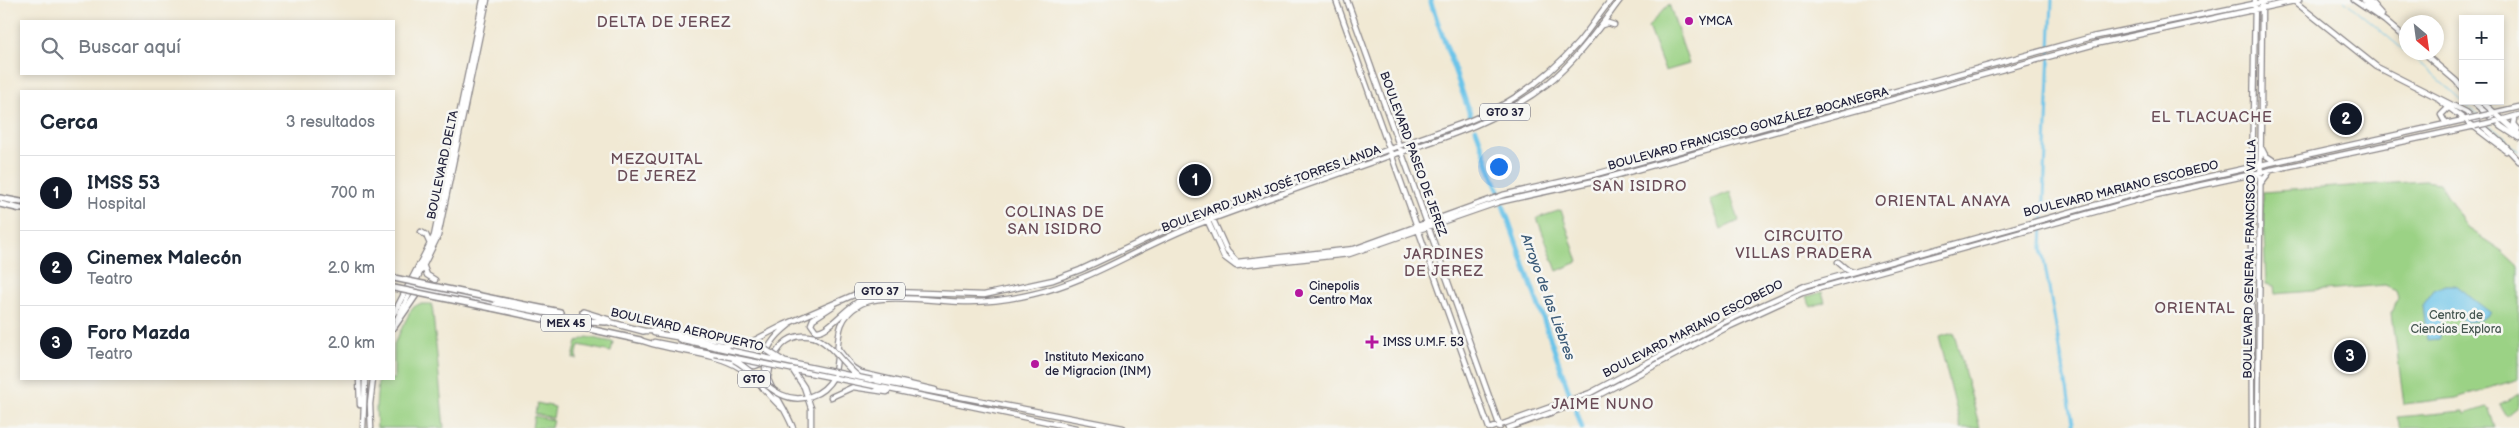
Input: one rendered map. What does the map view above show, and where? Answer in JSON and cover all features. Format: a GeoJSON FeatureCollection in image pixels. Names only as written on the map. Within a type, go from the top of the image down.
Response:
{"type":"FeatureCollection","features":[{"type":"Feature","properties":{"kind":"highway"},"geometry":{"type":"LineString","coordinates":[[0,198],[20,202]]}},
{"type":"Feature","properties":{"kind":"highway"},"geometry":{"type":"LineString","coordinates":[[0,204],[20,209]]}},
{"type":"Feature","properties":{"kind":"highway","name":"BOULEVARD AEROPUERTO"},"geometry":{"type":"LineString","coordinates":[[395,278],[624,325],[643,331]]}},
{"type":"Feature","properties":{"kind":"highway"},"geometry":{"type":"LineString","coordinates":[[406,290],[414,287],[542,313],[599,323],[606,322]]}},
{"type":"Feature","properties":{"kind":"highway","name":"BOULEVARD AEROPUERTO"},"geometry":{"type":"LineString","coordinates":[[395,288],[606,331],[640,340]]}},
{"type":"Feature","properties":{"kind":"highway"},"geometry":{"type":"LineString","coordinates":[[395,326],[420,289]]}},
{"type":"Feature","properties":{"kind":"highway"},"geometry":{"type":"LineString","coordinates":[[583,312],[624,325]]}},
{"type":"Feature","properties":{"kind":"highway"},"geometry":{"type":"LineString","coordinates":[[542,313],[606,331]]}},
{"type":"Feature","properties":{"kind":"main road","name":"BOULEVARD DELTA"},"geometry":{"type":"LineString","coordinates":[[395,311],[406,290],[411,275],[428,248],[435,231],[483,0]]}},
{"type":"Feature","properties":{"kind":"main road","name":"BOULEVARD DELTA"},"geometry":{"type":"LineString","coordinates":[[395,325],[438,236],[487,0]]}},
{"type":"Feature","properties":{"kind":"main road","name":"BOULEVARD PASEO DE JEREZ"},"geometry":{"type":"LineString","coordinates":[[1336,0],[1491,428]]}},
{"type":"Feature","properties":{"kind":"main road","name":"BOULEVARD PASEO DE JEREZ"},"geometry":{"type":"LineString","coordinates":[[1347,0],[1500,427]]}},
{"type":"Feature","properties":{"kind":"main road","name":"BOULEVARD JUAN JOSÉ TORRES LANDA"},"geometry":{"type":"LineString","coordinates":[[721,345],[740,345],[848,296],[868,291],[973,295],[1016,290],[1071,274],[1156,234],[1207,214],[1475,118],[1519,96],[1565,57],[1611,0]]}},
{"type":"Feature","properties":{"kind":"main road","name":"BOULEVARD JUAN JOSÉ TORRES LANDA"},"geometry":{"type":"LineString","coordinates":[[721,358],[744,366],[772,390],[791,398],[804,398],[819,392],[830,383],[834,375],[838,331],[849,312],[866,301],[885,298],[971,302],[1034,294],[1068,283],[1172,234],[1472,128],[1520,103],[1564,69],[1620,0]]}},
{"type":"Feature","properties":{"kind":"main road","name":"BOULEVARD FRANCISCO GONZÁLEZ BOCANEGRA"},"geometry":{"type":"LineString","coordinates":[[1428,224],[1499,202],[1613,176],[2047,56],[2122,37],[2249,12],[2273,0]]}},
{"type":"Feature","properties":{"kind":"main road"},"geometry":{"type":"LineString","coordinates":[[2295,0],[2368,62],[2422,91],[2461,109],[2495,136],[2513,156]]}},
{"type":"Feature","properties":{"kind":"main road","name":"BOULEVARD FRANCISCO GONZÁLEZ BOCANEGRA"},"geometry":{"type":"LineString","coordinates":[[1210,220],[1224,257],[1236,266],[1315,260],[1354,253],[1503,195],[1596,174],[2114,32],[2255,2],[2262,4],[2295,0]]}},
{"type":"Feature","properties":{"kind":"main road"},"geometry":{"type":"LineString","coordinates":[[2354,0],[2385,21]]}},
{"type":"Feature","properties":{"kind":"main road"},"geometry":{"type":"LineString","coordinates":[[2363,0],[2399,33]]}},
{"type":"Feature","properties":{"kind":"main road"},"geometry":{"type":"LineString","coordinates":[[2369,0],[2385,21]]}},
{"type":"Feature","properties":{"kind":"main road","name":"BOULEVARD GENERAL FRANCISCO VILLA"},"geometry":{"type":"LineString","coordinates":[[2252,428],[2252,173],[2255,2]]}},
{"type":"Feature","properties":{"kind":"main road","name":"BOULEVARD GENERAL FRANCISCO VILLA"},"geometry":{"type":"LineString","coordinates":[[2258,428],[2262,4]]}},
{"type":"Feature","properties":{"kind":"main road"},"geometry":{"type":"LineString","coordinates":[[2249,12],[2255,18]]}},
{"type":"Feature","properties":{"kind":"main road"},"geometry":{"type":"LineString","coordinates":[[1599,27],[1606,22],[1614,25]]}},
{"type":"Feature","properties":{"kind":"main road"},"geometry":{"type":"LineString","coordinates":[[2431,60],[2459,84]]}},
{"type":"Feature","properties":{"kind":"main road"},"geometry":{"type":"LineString","coordinates":[[2422,91],[2466,119],[2519,161]]}},
{"type":"Feature","properties":{"kind":"main road"},"geometry":{"type":"LineString","coordinates":[[1373,104],[1378,100],[1383,102]]}},
{"type":"Feature","properties":{"kind":"main road"},"geometry":{"type":"LineString","coordinates":[[2477,105],[2502,127],[2519,138]]}},
{"type":"Feature","properties":{"kind":"main road"},"geometry":{"type":"LineString","coordinates":[[2485,105],[2499,120],[2519,132]]}},
{"type":"Feature","properties":{"kind":"main road","name":"BOULEVARD MARIANO ESCOBEDO"},"geometry":{"type":"LineString","coordinates":[[1491,428],[1500,427],[1590,393],[1722,323],[1790,291],[2153,189],[2519,108]]}},
{"type":"Feature","properties":{"kind":"main road"},"geometry":{"type":"LineString","coordinates":[[2451,109],[2455,117],[2448,123],[2441,115],[2451,109]]}},
{"type":"Feature","properties":{"kind":"main road"},"geometry":{"type":"LineString","coordinates":[[2513,109],[2519,114]]}},
{"type":"Feature","properties":{"kind":"main road","name":"BOULEVARD MARIANO ESCOBEDO"},"geometry":{"type":"LineString","coordinates":[[1508,428],[1595,397],[1726,328],[1796,295],[2156,195],[2273,168],[2474,126],[2519,114]]}},
{"type":"Feature","properties":{"kind":"main road"},"geometry":{"type":"LineString","coordinates":[[2515,119],[2514,124],[2519,132]]}},
{"type":"Feature","properties":{"kind":"main road"},"geometry":{"type":"LineString","coordinates":[[2464,128],[2479,130]]}},
{"type":"Feature","properties":{"kind":"main road"},"geometry":{"type":"LineString","coordinates":[[2376,146],[2378,139]]}},
{"type":"Feature","properties":{"kind":"main road"},"geometry":{"type":"LineString","coordinates":[[2262,146],[2267,157],[2278,161]]}},
{"type":"Feature","properties":{"kind":"main road"},"geometry":{"type":"LineString","coordinates":[[2243,168],[2253,157]]}},
{"type":"Feature","properties":{"kind":"main road"},"geometry":{"type":"LineString","coordinates":[[2260,184],[2264,176],[2273,168]]}},
{"type":"Feature","properties":{"kind":"main road"},"geometry":{"type":"LineString","coordinates":[[1412,212],[1418,213],[1422,208]]}},
{"type":"Feature","properties":{"kind":"main road","name":"BOULEVARD FRANCISCO GONZÁLEZ BOCANEGRA"},"geometry":{"type":"LineString","coordinates":[[1207,214],[1229,256],[1237,262],[1354,249],[1419,228]]}},
{"type":"Feature","properties":{"kind":"main road"},"geometry":{"type":"LineString","coordinates":[[421,232],[429,239],[428,248]]}},
{"type":"Feature","properties":{"kind":"main road"},"geometry":{"type":"LineString","coordinates":[[1315,260],[1320,254]]}},
{"type":"Feature","properties":{"kind":"main road"},"geometry":{"type":"LineString","coordinates":[[1838,262],[1848,270],[1857,271]]}},
{"type":"Feature","properties":{"kind":"main road"},"geometry":{"type":"LineString","coordinates":[[424,266],[427,275],[435,280]]}},
{"type":"Feature","properties":{"kind":"main road"},"geometry":{"type":"LineString","coordinates":[[848,296],[813,319],[811,324],[814,330],[819,332],[826,329],[858,301],[870,298],[885,298]]}},
{"type":"Feature","properties":{"kind":"main road"},"geometry":{"type":"LineString","coordinates":[[782,408],[772,390],[765,366],[768,351],[779,333],[794,321]]}},
{"type":"Feature","properties":{"kind":"main road","name":"BOULEVARD AEROPUERTO"},"geometry":{"type":"LineString","coordinates":[[643,331],[960,398]]}},
{"type":"Feature","properties":{"kind":"main road","name":"GTO"},"geometry":{"type":"LineString","coordinates":[[643,331],[690,335],[753,344],[781,358],[796,375],[807,394],[811,408],[811,428]]}},
{"type":"Feature","properties":{"kind":"main road"},"geometry":{"type":"LineString","coordinates":[[654,333],[756,352],[760,360],[756,366],[721,358]]}},
{"type":"Feature","properties":{"kind":"main road"},"geometry":{"type":"LineString","coordinates":[[768,378],[771,360],[780,347],[799,336],[814,337],[823,342],[844,365],[860,378]]}},
{"type":"Feature","properties":{"kind":"main road","name":"BOULEVARD AEROPUERTO"},"geometry":{"type":"LineString","coordinates":[[640,340],[686,348],[721,358],[961,405]]}},
{"type":"Feature","properties":{"kind":"main road","name":"GTO"},"geometry":{"type":"LineString","coordinates":[[640,340],[661,347],[721,358],[746,371],[782,408],[793,428]]}},
{"type":"Feature","properties":{"kind":"main road"},"geometry":{"type":"LineString","coordinates":[[837,348],[852,367],[870,376]]}},
{"type":"Feature","properties":{"kind":"main road"},"geometry":{"type":"LineString","coordinates":[[853,387],[846,380],[850,375],[870,376],[949,393],[960,398],[1123,428]]}},
{"type":"Feature","properties":{"kind":"main road"},"geometry":{"type":"LineString","coordinates":[[359,380],[362,410]]}},
{"type":"Feature","properties":{"kind":"main road"},"geometry":{"type":"LineString","coordinates":[[363,428],[364,380]]}},
{"type":"Feature","properties":{"kind":"main road"},"geometry":{"type":"LineString","coordinates":[[371,428],[370,404],[373,380]]}},
{"type":"Feature","properties":{"kind":"main road"},"geometry":{"type":"LineString","coordinates":[[831,397],[853,387],[961,405],[1076,428]]}},
{"type":"Feature","properties":{"kind":"green space"},"geometry":{"type":"Polygon","coordinates":[[[1669,4],[1689,64],[1665,71],[1648,27],[1669,4]]]}},
{"type":"Feature","properties":{"kind":"green space","name":"Centro de Ciencias Explora"},"geometry":{"type":"Polygon","coordinates":[[[2424,181],[2440,183],[2467,228],[2502,251],[2519,267],[2519,379],[2456,398],[2404,404],[2392,313],[2398,298],[2396,290],[2385,285],[2275,294],[2274,286],[2266,284],[2262,192],[2424,181]]]}},
{"type":"Feature","properties":{"kind":"green space"},"geometry":{"type":"Polygon","coordinates":[[[1730,192],[1739,221],[1721,229],[1710,200],[1730,192]]]}},
{"type":"Feature","properties":{"kind":"green space"},"geometry":{"type":"Polygon","coordinates":[[[1561,210],[1578,262],[1557,271],[1537,218],[1561,210]]]}},
{"type":"Feature","properties":{"kind":"green space"},"geometry":{"type":"Polygon","coordinates":[[[1822,292],[1825,302],[1811,307],[1806,297],[1822,292]]]}},
{"type":"Feature","properties":{"kind":"green space"},"geometry":{"type":"Polygon","coordinates":[[[419,304],[432,304],[444,428],[377,428],[378,382],[379,380],[395,380],[395,342],[412,308],[419,304]]]}},
{"type":"Feature","properties":{"kind":"green space"},"geometry":{"type":"Polygon","coordinates":[[[1954,333],[1980,428],[1961,428],[1938,337],[1954,333]]]}},
{"type":"Feature","properties":{"kind":"green space"},"geometry":{"type":"Polygon","coordinates":[[[587,337],[613,342],[611,352],[579,345],[576,357],[578,359],[573,358],[577,342],[587,337]]]}},
{"type":"Feature","properties":{"kind":"green space"},"geometry":{"type":"Polygon","coordinates":[[[2519,394],[2519,406],[2507,416],[2500,404],[2519,394]]]}},
{"type":"Feature","properties":{"kind":"green space"},"geometry":{"type":"Polygon","coordinates":[[[537,403],[555,407],[553,418],[535,414],[537,403]]]}},
{"type":"Feature","properties":{"kind":"green space"},"geometry":{"type":"Polygon","coordinates":[[[2486,407],[2489,409],[2495,428],[2401,428],[2397,417],[2464,411],[2465,414],[2486,407]]]}},
{"type":"Feature","properties":{"kind":"green space"},"geometry":{"type":"Polygon","coordinates":[[[534,416],[553,420],[551,428],[532,428],[534,416]]]}},
{"type":"Feature","properties":{"kind":"water"},"geometry":{"type":"Polygon","coordinates":[[[2445,285],[2455,285],[2491,313],[2482,319],[2467,322],[2463,322],[2460,313],[2444,316],[2439,327],[2439,339],[2427,340],[2423,305],[2434,290],[2445,285]]]}},
{"type":"Feature","properties":{"kind":"waterway","name":"Arroyo de las Liebres"},"geometry":{"type":"LineString","coordinates":[[1430,0],[1471,117]]}},
{"type":"Feature","properties":{"kind":"waterway"},"geometry":{"type":"LineString","coordinates":[[2052,0],[2042,249],[2074,428]]}},
{"type":"Feature","properties":{"kind":"waterway"},"geometry":{"type":"LineString","coordinates":[[2344,0],[2399,46]]}},
{"type":"Feature","properties":{"kind":"waterway"},"geometry":{"type":"LineString","coordinates":[[2416,60],[2479,116]]}},
{"type":"Feature","properties":{"kind":"waterway"},"geometry":{"type":"LineString","coordinates":[[2489,125],[2519,150]]}},
{"type":"Feature","properties":{"kind":"waterway","name":"Arroyo de las Liebres"},"geometry":{"type":"LineString","coordinates":[[1476,129],[1499,193]]}},
{"type":"Feature","properties":{"kind":"waterway","name":"Arroyo de las Liebres"},"geometry":{"type":"LineString","coordinates":[[1503,205],[1571,397]]}},
{"type":"Feature","properties":{"kind":"waterway","name":"Arroyo de las Liebres"},"geometry":{"type":"LineString","coordinates":[[1575,407],[1582,428]]}},
{"type":"Feature","properties":{"kind":"place","name":"YMCA"},"geometry":{"type":"Point","coordinates":[1689,21]}},
{"type":"Feature","properties":{"kind":"place","name":"Cinemex Malecón"},"geometry":{"type":"Point","coordinates":[2346,119]}},
{"type":"Feature","properties":{"kind":"place","name":"IMSS 53"},"geometry":{"type":"Point","coordinates":[1195,180]}},
{"type":"Feature","properties":{"kind":"place","name":"Cinepolis Centro Max"},"geometry":{"type":"Point","coordinates":[1299,293]}},
{"type":"Feature","properties":{"kind":"place","name":"IMSS U.M.F. 53"},"geometry":{"type":"Point","coordinates":[1372,342]}},
{"type":"Feature","properties":{"kind":"place","name":"Foro Mazda"},"geometry":{"type":"Point","coordinates":[2350,356]}},
{"type":"Feature","properties":{"kind":"place","name":"Instituto Mexicano de Migracion (INM)"},"geometry":{"type":"Point","coordinates":[1035,364]}},
{"type":"Feature","properties":{"kind":"district","name":"DELTA DE JEREZ"},"geometry":{"type":"Point","coordinates":[664,22]}},
{"type":"Feature","properties":{"kind":"district","name":"EL TLACUACHE"},"geometry":{"type":"Point","coordinates":[2212,117]}},
{"type":"Feature","properties":{"kind":"district","name":"MEZQUITAL DE JEREZ"},"geometry":{"type":"Point","coordinates":[657,168]}},
{"type":"Feature","properties":{"kind":"district","name":"SAN ISIDRO"},"geometry":{"type":"Point","coordinates":[1640,186]}},
{"type":"Feature","properties":{"kind":"district","name":"ORIENTAL ANAYA"},"geometry":{"type":"Point","coordinates":[1943,201]}},
{"type":"Feature","properties":{"kind":"district","name":"COLINAS DE SAN ISIDRO"},"geometry":{"type":"Point","coordinates":[1055,220]}},
{"type":"Feature","properties":{"kind":"district","name":"CIRCUITO VILLAS PRADERA"},"geometry":{"type":"Point","coordinates":[1804,244]}},
{"type":"Feature","properties":{"kind":"district","name":"JARDINES DE JEREZ"},"geometry":{"type":"Point","coordinates":[1444,262]}},
{"type":"Feature","properties":{"kind":"district","name":"ORIENTAL"},"geometry":{"type":"Point","coordinates":[2195,308]}},
{"type":"Feature","properties":{"kind":"district","name":"JAIME NUNO"},"geometry":{"type":"Point","coordinates":[1603,404]}}]}
